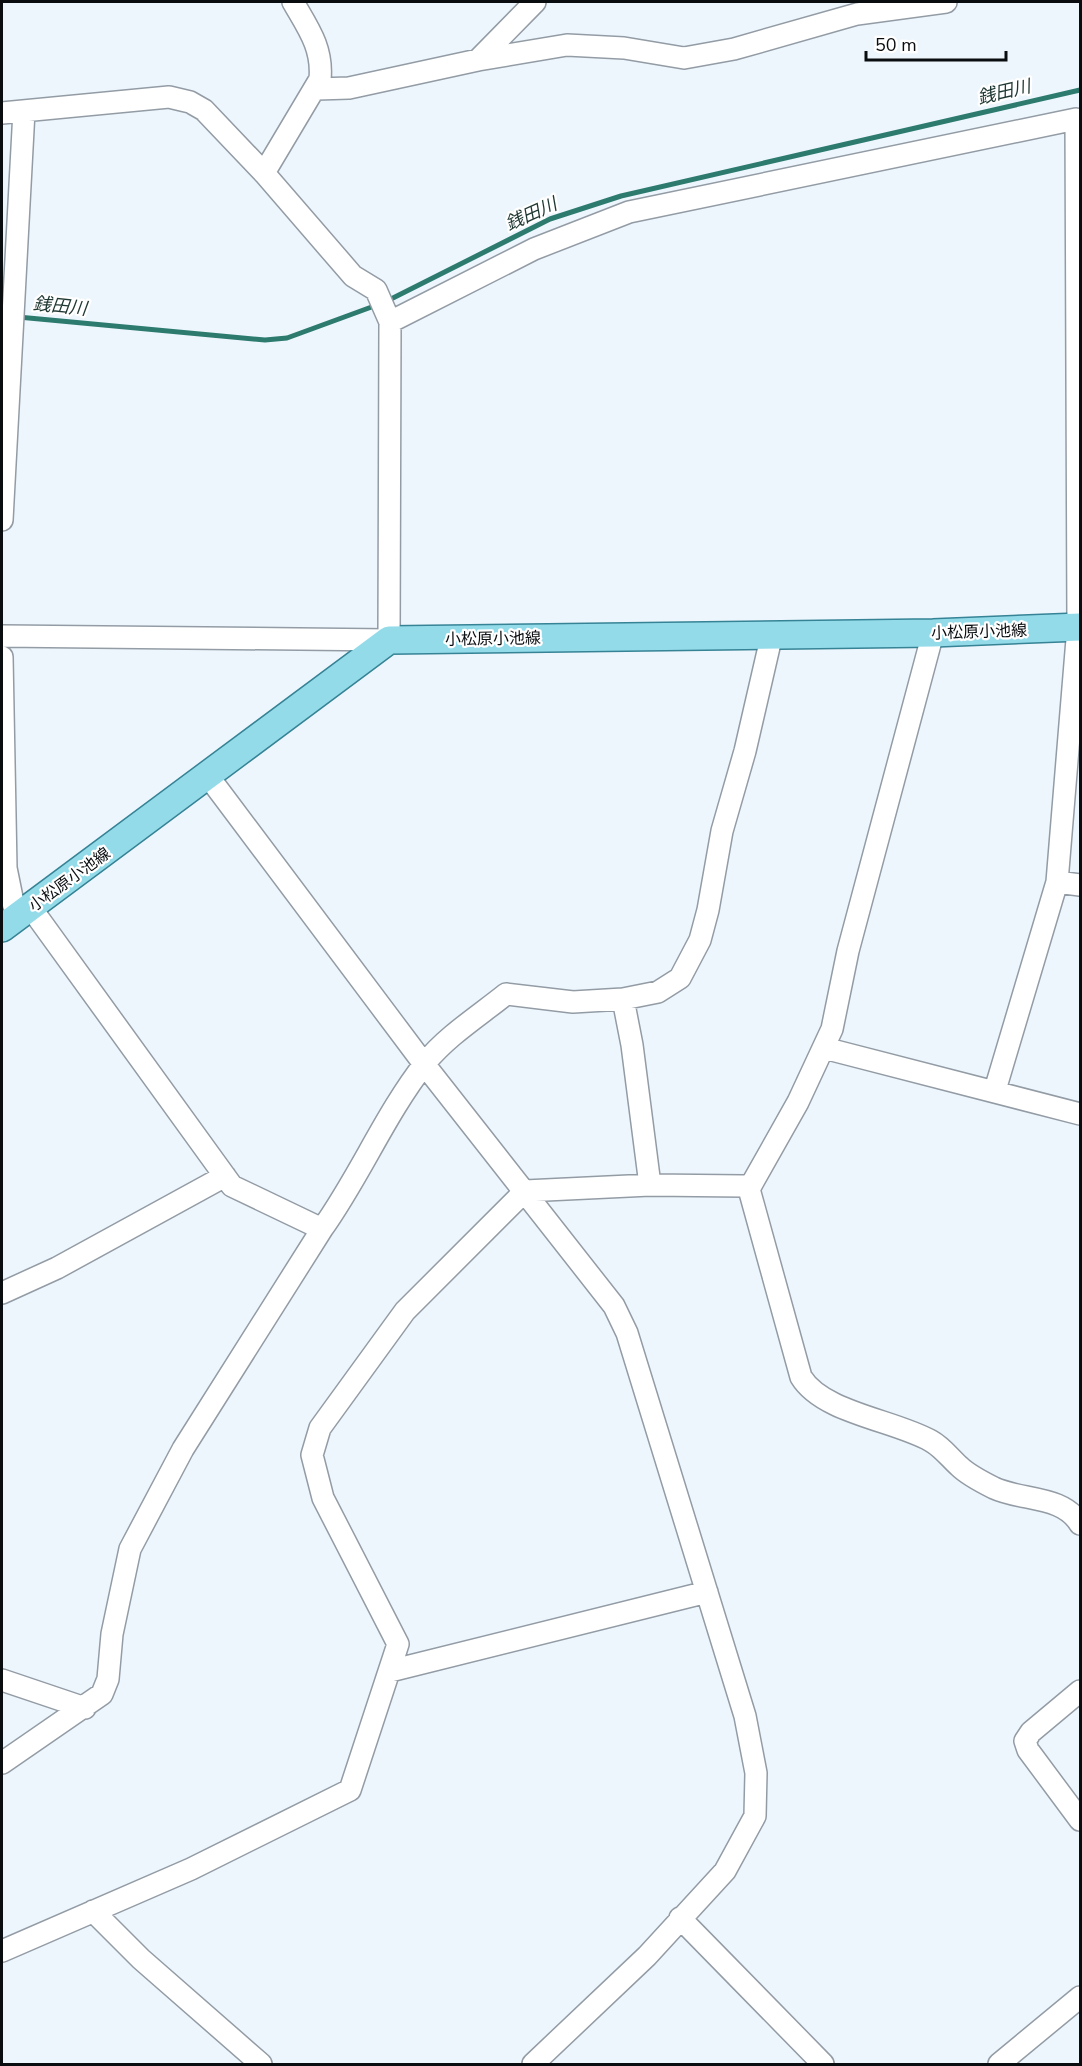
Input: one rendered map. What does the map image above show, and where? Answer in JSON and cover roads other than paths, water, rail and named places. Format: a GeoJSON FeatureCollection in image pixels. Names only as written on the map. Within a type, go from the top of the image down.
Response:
{"type":"FeatureCollection","features":[{"type":"Feature","properties":{"kind":"main road","name":"小松原小池線"},"geometry":{"type":"LineString","coordinates":[[16,918],[389,640],[933,633],[1079,627]]}},
{"type":"Feature","properties":{"kind":"street"},"geometry":{"type":"LineString","coordinates":[[264,174],[316,89],[322,62],[317,43],[293,2]]}},
{"type":"Feature","properties":{"kind":"street"},"geometry":{"type":"LineString","coordinates":[[478,60],[535,2]]}},
{"type":"Feature","properties":{"kind":"street"},"geometry":{"type":"LineString","coordinates":[[316,89],[348,88],[478,60],[567,45],[624,48],[684,58],[734,49],[857,14],[946,2]]}},
{"type":"Feature","properties":{"kind":"street"},"geometry":{"type":"LineString","coordinates":[[2,113],[169,98],[190,102],[204,110],[264,174],[353,276],[375,290],[390,322],[389,640],[2,636]]}},
{"type":"Feature","properties":{"kind":"street"},"geometry":{"type":"LineString","coordinates":[[2,520],[24,111]]}},
{"type":"Feature","properties":{"kind":"street"},"geometry":{"type":"LineString","coordinates":[[390,322],[534,249],[629,212],[1078,118],[1079,627],[1057,882],[995,1090]]}},
{"type":"Feature","properties":{"kind":"street"},"geometry":{"type":"LineString","coordinates":[[933,633],[850,940],[832,1029],[749,1189],[801,1377],[808,1389],[841,1406],[899,1426],[934,1442],[961,1468],[996,1489],[1041,1499],[1074,1513],[1080,1524]]}},
{"type":"Feature","properties":{"kind":"street"},"geometry":{"type":"LineString","coordinates":[[2,1763],[85,1708],[102,1694],[108,1679],[112,1634],[130,1549],[183,1449],[343,1199],[424,1064],[506,994],[573,1002],[623,999],[658,992],[680,978],[700,940],[722,831],[745,751],[772,634]]}},
{"type":"Feature","properties":{"kind":"street"},"geometry":{"type":"LineString","coordinates":[[2,657],[6,868],[16,918],[232,1186],[322,1229]]}},
{"type":"Feature","properties":{"kind":"street"},"geometry":{"type":"LineString","coordinates":[[208,776],[424,1064],[614,1306],[627,1333],[745,1716],[756,1773],[755,1816],[725,1871],[647,1956],[533,2064]]}},
{"type":"Feature","properties":{"kind":"street"},"geometry":{"type":"LineString","coordinates":[[1057,882],[1080,885]]}},
{"type":"Feature","properties":{"kind":"street"},"geometry":{"type":"LineString","coordinates":[[623,999],[632,1046],[650,1185]]}},
{"type":"Feature","properties":{"kind":"street"},"geometry":{"type":"LineString","coordinates":[[824,1048],[995,1090],[1080,1114]]}},
{"type":"Feature","properties":{"kind":"street"},"geometry":{"type":"LineString","coordinates":[[2,1293],[57,1268],[225,1176]]}},
{"type":"Feature","properties":{"kind":"street"},"geometry":{"type":"LineString","coordinates":[[2,1951],[190,1869],[351,1790],[398,1644],[323,1498],[312,1455],[320,1428],[405,1311],[525,1191],[650,1185],[744,1186],[749,1189]]}},
{"type":"Feature","properties":{"kind":"street"},"geometry":{"type":"LineString","coordinates":[[390,1671],[707,1592]]}},
{"type":"Feature","properties":{"kind":"street"},"geometry":{"type":"LineString","coordinates":[[2,1680],[85,1708]]}},
{"type":"Feature","properties":{"kind":"street"},"geometry":{"type":"LineString","coordinates":[[1080,1691],[1030,1732],[1025,1741],[1028,1750],[1080,1820]]}},
{"type":"Feature","properties":{"kind":"street"},"geometry":{"type":"LineString","coordinates":[[93,1911],[141,1959],[261,2064]]}},
{"type":"Feature","properties":{"kind":"street"},"geometry":{"type":"LineString","coordinates":[[680,1918],[823,2064]]}},
{"type":"Feature","properties":{"kind":"street"},"geometry":{"type":"LineString","coordinates":[[999,2064],[1080,1997]]}},
{"type":"Feature","properties":{"kind":"waterway","name":"銭田川"},"geometry":{"type":"LineString","coordinates":[[385,302],[550,219],[621,196],[1080,90]]}},
{"type":"Feature","properties":{"kind":"waterway","name":"銭田川"},"geometry":{"type":"LineString","coordinates":[[18,317],[265,340],[287,338],[377,305]]}}]}
